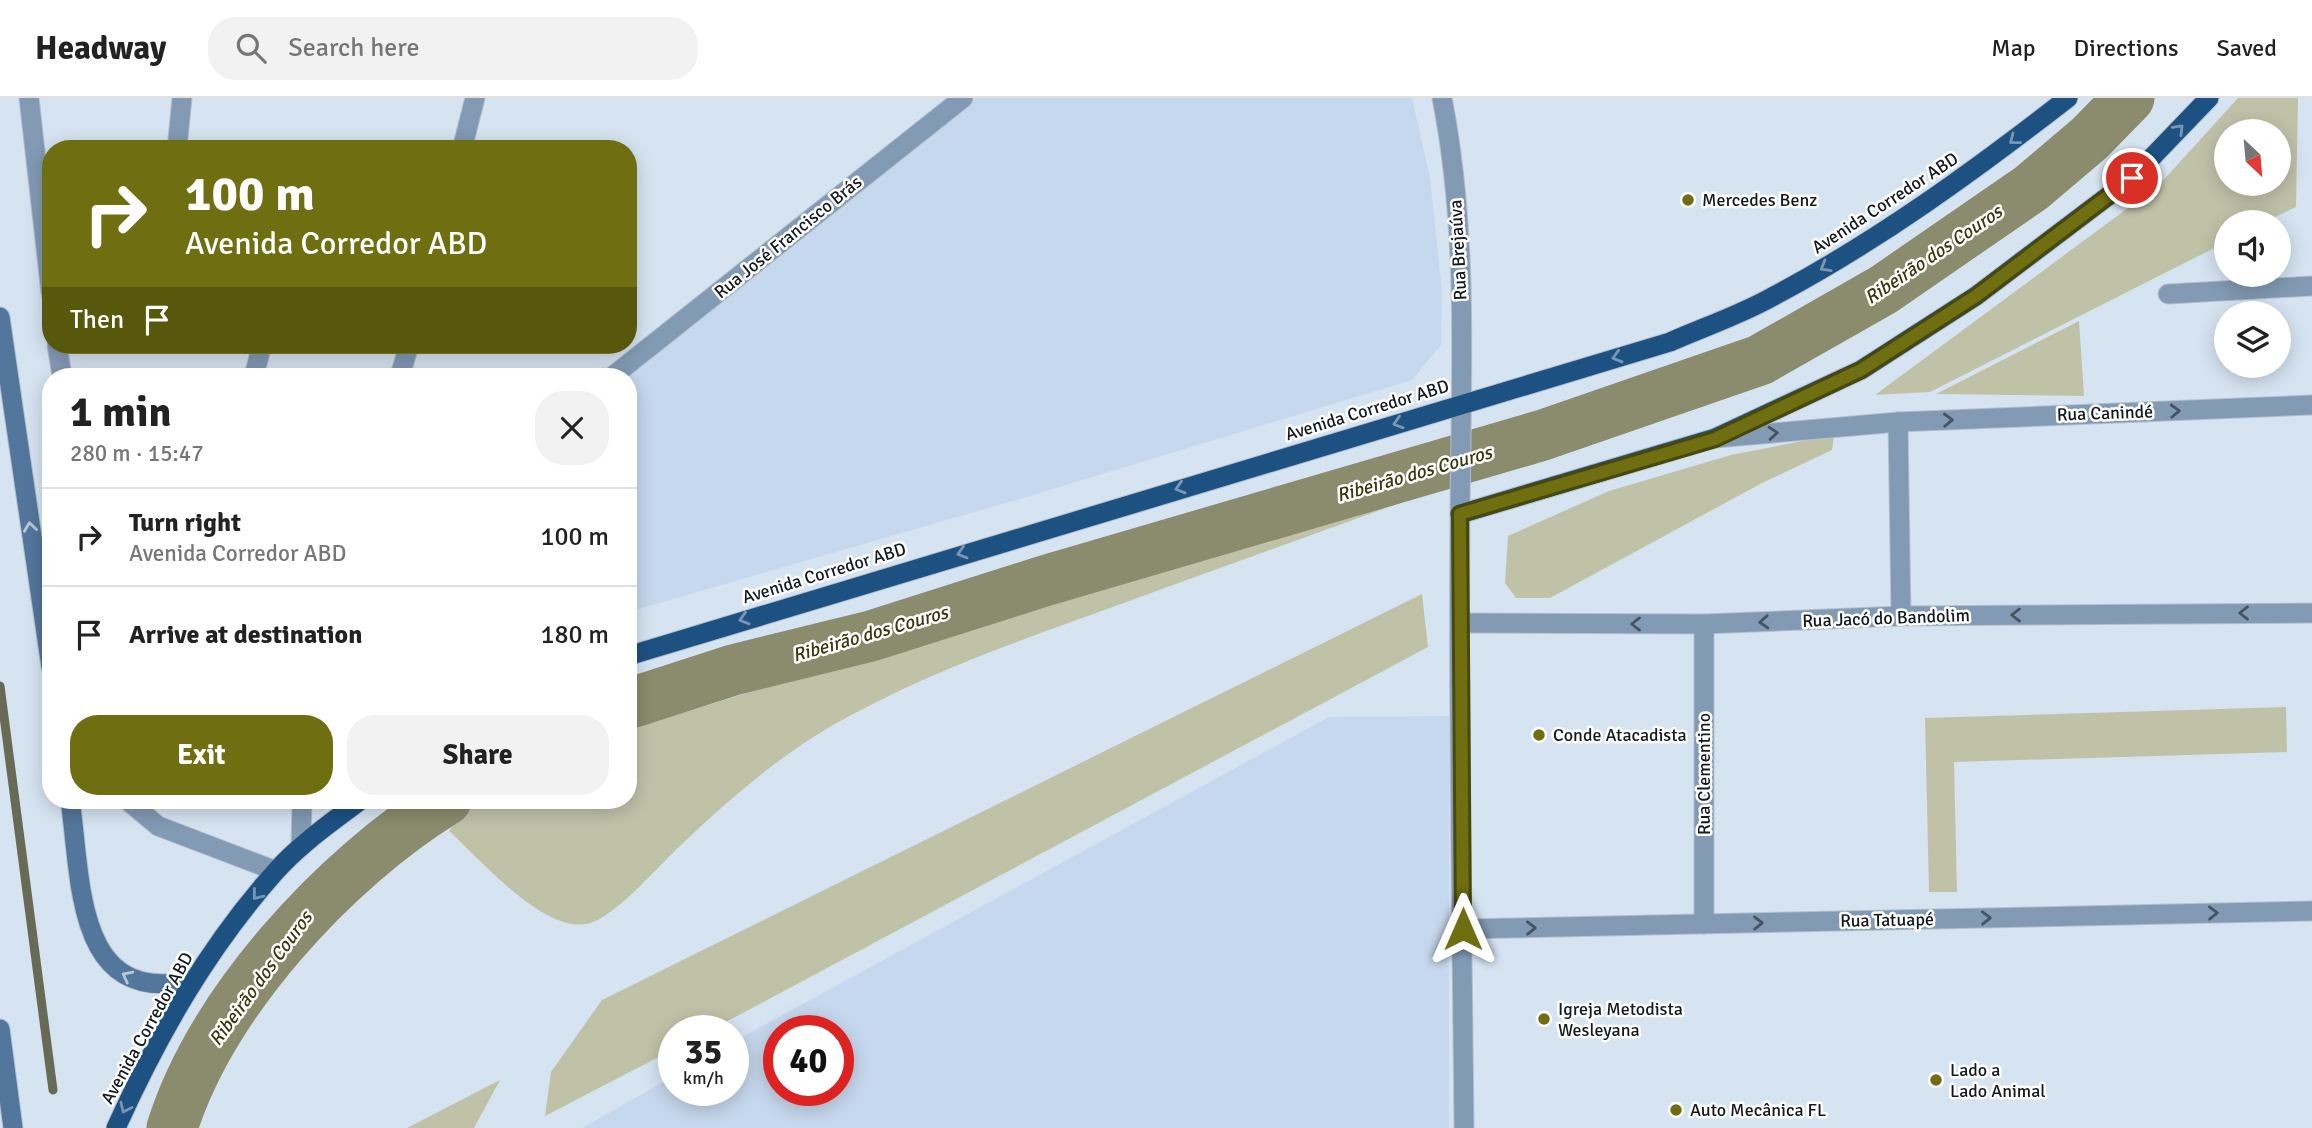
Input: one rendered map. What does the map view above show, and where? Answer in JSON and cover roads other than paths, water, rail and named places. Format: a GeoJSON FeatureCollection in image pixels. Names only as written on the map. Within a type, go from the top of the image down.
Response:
{"type":"FeatureCollection","features":[{"type":"Feature","properties":{"kind":"highway","name":"Avenida Corredor ABD"},"geometry":{"type":"LineString","coordinates":[[637,653],[1670,342],[1770,299],[1865,244],[1981,165],[2068,98]]}},
{"type":"Feature","properties":{"kind":"highway"},"geometry":{"type":"LineString","coordinates":[[1460,514],[1715,439],[1861,370],[1976,296],[2132,178],[2209,98]]}},
{"type":"Feature","properties":{"kind":"highway","name":"Avenida Corredor ABD"},"geometry":{"type":"LineString","coordinates":[[116,1128],[143,1070],[192,981],[276,871],[301,847],[350,809]]}},
{"type":"Feature","properties":{"kind":"main road"},"geometry":{"type":"LineString","coordinates":[[0,317],[42,605]]}},
{"type":"Feature","properties":{"kind":"main road"},"geometry":{"type":"LineString","coordinates":[[71,809],[86,912],[94,940],[105,960],[123,975],[144,984],[171,985],[192,981]]}},
{"type":"Feature","properties":{"kind":"main road"},"geometry":{"type":"LineString","coordinates":[[0,1029],[13,1128]]}},
{"type":"Feature","properties":{"kind":"street"},"geometry":{"type":"LineString","coordinates":[[29,98],[42,213]]}},
{"type":"Feature","properties":{"kind":"street"},"geometry":{"type":"LineString","coordinates":[[178,140],[182,98]]}},
{"type":"Feature","properties":{"kind":"street"},"geometry":{"type":"LineString","coordinates":[[464,140],[475,98]]}},
{"type":"Feature","properties":{"kind":"street","name":"Rua José Francisco Brás"},"geometry":{"type":"LineString","coordinates":[[623,368],[963,98]]}},
{"type":"Feature","properties":{"kind":"street","name":"Rua Brejaúva"},"geometry":{"type":"LineString","coordinates":[[1442,98],[1458,218],[1463,403],[1460,514],[1464,1128]]}},
{"type":"Feature","properties":{"kind":"street"},"geometry":{"type":"LineString","coordinates":[[2168,294],[2312,286]]}},
{"type":"Feature","properties":{"kind":"street","name":"Rua Canindé"},"geometry":{"type":"LineString","coordinates":[[1715,439],[1898,422],[2312,405]]}},
{"type":"Feature","properties":{"kind":"street"},"geometry":{"type":"LineString","coordinates":[[1898,422],[1901,616]]}},
{"type":"Feature","properties":{"kind":"street","name":"Rua Jacó do Bandolim"},"geometry":{"type":"LineString","coordinates":[[1461,623],[1704,625],[1901,616],[2312,613]]}},
{"type":"Feature","properties":{"kind":"street","name":"Rua Clementino"},"geometry":{"type":"LineString","coordinates":[[1704,625],[1704,924]]}},
{"type":"Feature","properties":{"kind":"street"},"geometry":{"type":"LineString","coordinates":[[138,809],[158,826],[276,871]]}},
{"type":"Feature","properties":{"kind":"street"},"geometry":{"type":"LineString","coordinates":[[301,847],[302,809]]}},
{"type":"Feature","properties":{"kind":"street","name":"Rua Tatuapé"},"geometry":{"type":"LineString","coordinates":[[1463,929],[2312,911]]}},
{"type":"Feature","properties":{"kind":"waterway","name":"Ribeirão dos Couros"},"geometry":{"type":"LineString","coordinates":[[637,701],[733,670],[871,636],[1044,581],[1543,435],[1760,360],[1883,290],[2031,188],[2090,138],[2129,98]]}},
{"type":"Feature","properties":{"kind":"waterway","name":"Ribeirão dos Couros"},"geometry":{"type":"LineString","coordinates":[[0,686],[53,1090]]}},
{"type":"Feature","properties":{"kind":"waterway","name":"Ribeirão dos Couros"},"geometry":{"type":"LineString","coordinates":[[172,1128],[191,1081],[216,1033],[247,987],[282,943],[321,901],[362,863],[433,809]]}},
{"type":"Feature","properties":{"kind":"place","name":"Mercedes Benz"},"geometry":{"type":"Point","coordinates":[1688,200]}},
{"type":"Feature","properties":{"kind":"place","name":"Conde Atacadista"},"geometry":{"type":"Point","coordinates":[1539,735]}},
{"type":"Feature","properties":{"kind":"place","name":"Igreja Metodista Wesleyana"},"geometry":{"type":"Point","coordinates":[1544,1019]}},
{"type":"Feature","properties":{"kind":"place","name":"Lado a Lado Animal"},"geometry":{"type":"Point","coordinates":[1936,1080]}},
{"type":"Feature","properties":{"kind":"place","name":"Auto Mecânica FL"},"geometry":{"type":"Point","coordinates":[1676,1110]}}]}
